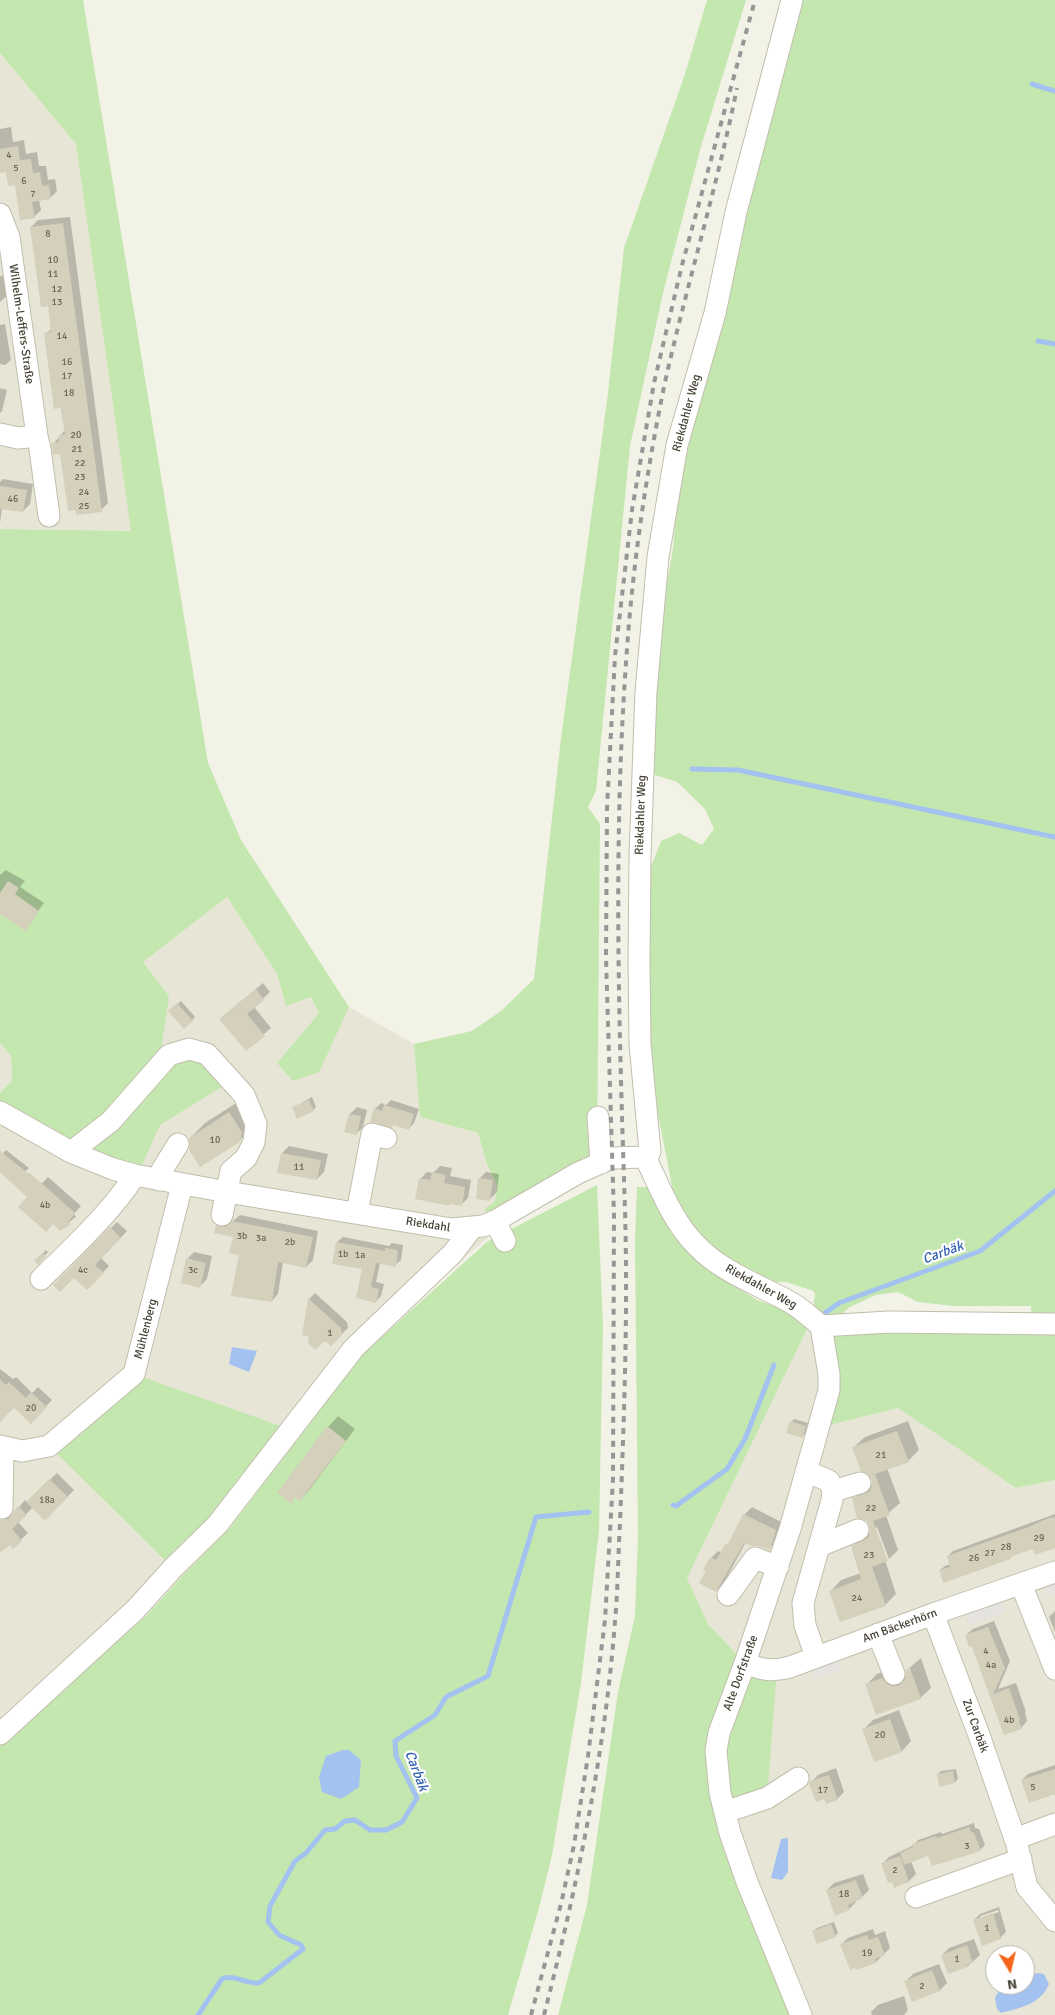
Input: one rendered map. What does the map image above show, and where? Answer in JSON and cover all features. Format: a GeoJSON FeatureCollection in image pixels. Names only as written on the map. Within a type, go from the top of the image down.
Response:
{"type":"FeatureCollection","features":[{"type":"Feature","properties":{"kind":"street","name":"Riekdahler Weg"},"geometry":{"type":"LineString","coordinates":[[792,0],[736,212],[715,313],[677,445],[658,557],[646,692],[638,962],[640,1044],[650,1151],[645,1157],[671,1210],[697,1246],[755,1286],[800,1308],[821,1326]]}},
{"type":"Feature","properties":{"kind":"street","name":"Wilhelm-Leffers-Straße"},"geometry":{"type":"LineString","coordinates":[[0,214],[9,237],[36,436],[40,449],[49,516]]}},
{"type":"Feature","properties":{"kind":"street"},"geometry":{"type":"LineString","coordinates":[[0,434],[18,438],[36,436]]}},
{"type":"Feature","properties":{"kind":"street"},"geometry":{"type":"LineString","coordinates":[[71,1152],[110,1121],[169,1055],[188,1049],[207,1054],[244,1095],[256,1124],[254,1142],[246,1158],[231,1171],[222,1215]]}},
{"type":"Feature","properties":{"kind":"street"},"geometry":{"type":"LineString","coordinates":[[598,1117],[601,1163]]}},
{"type":"Feature","properties":{"kind":"street","name":"Riekdahl"},"geometry":{"type":"LineString","coordinates":[[4,1122],[113,1169],[135,1175],[182,1185],[452,1229],[483,1226],[495,1221],[578,1173],[612,1158],[645,1157]]}},
{"type":"Feature","properties":{"kind":"street"},"geometry":{"type":"LineString","coordinates":[[357,1214],[372,1134],[386,1138]]}},
{"type":"Feature","properties":{"kind":"street"},"geometry":{"type":"LineString","coordinates":[[159,1180],[162,1170],[178,1144]]}},
{"type":"Feature","properties":{"kind":"street"},"geometry":{"type":"LineString","coordinates":[[42,1279],[103,1215],[125,1190],[135,1175]]}},
{"type":"Feature","properties":{"kind":"street","name":"Mühlenberg"},"geometry":{"type":"LineString","coordinates":[[2,1447],[22,1451],[49,1446],[134,1374],[182,1185]]}},
{"type":"Feature","properties":{"kind":"street"},"geometry":{"type":"LineString","coordinates":[[495,1221],[505,1241]]}},
{"type":"Feature","properties":{"kind":"street"},"geometry":{"type":"LineString","coordinates":[[0,1734],[135,1610],[217,1524],[354,1348],[453,1253],[472,1228]]}},
{"type":"Feature","properties":{"kind":"street"},"geometry":{"type":"LineString","coordinates":[[821,1326],[889,1322],[1055,1324]]}},
{"type":"Feature","properties":{"kind":"street","name":"Alte Dorfstraße"},"geometry":{"type":"LineString","coordinates":[[801,2015],[747,1882],[725,1812],[717,1772],[716,1751],[719,1733],[746,1664],[778,1567],[830,1390],[821,1326]]}},
{"type":"Feature","properties":{"kind":"street"},"geometry":{"type":"LineString","coordinates":[[2,1447],[2,1508]]}},
{"type":"Feature","properties":{"kind":"street"},"geometry":{"type":"LineString","coordinates":[[806,1471],[829,1481],[833,1490],[804,1604],[805,1625],[816,1658]]}},
{"type":"Feature","properties":{"kind":"street"},"geometry":{"type":"LineString","coordinates":[[833,1490],[860,1483]]}},
{"type":"Feature","properties":{"kind":"street"},"geometry":{"type":"LineString","coordinates":[[819,1546],[858,1530]]}},
{"type":"Feature","properties":{"kind":"street"},"geometry":{"type":"LineString","coordinates":[[728,1595],[755,1558],[778,1567]]}},
{"type":"Feature","properties":{"kind":"street","name":"Am Bäckerhörn"},"geometry":{"type":"LineString","coordinates":[[746,1664],[760,1670],[777,1670],[816,1658],[933,1614],[1055,1572]]}},
{"type":"Feature","properties":{"kind":"street"},"geometry":{"type":"LineString","coordinates":[[1021,1584],[1055,1669]]}},
{"type":"Feature","properties":{"kind":"street","name":"Zur Carbäk"},"geometry":{"type":"LineString","coordinates":[[933,1614],[979,1735],[1015,1838],[1027,1887],[1055,1921]]}},
{"type":"Feature","properties":{"kind":"street"},"geometry":{"type":"LineString","coordinates":[[878,1634],[894,1674]]}},
{"type":"Feature","properties":{"kind":"street"},"geometry":{"type":"LineString","coordinates":[[725,1812],[767,1798],[798,1778]]}},
{"type":"Feature","properties":{"kind":"street"},"geometry":{"type":"LineString","coordinates":[[1015,1838],[1055,1824]]}},
{"type":"Feature","properties":{"kind":"street"},"geometry":{"type":"LineString","coordinates":[[916,1897],[1021,1859]]}},
{"type":"Feature","properties":{"kind":"shaded area"},"geometry":{"type":"Polygon","coordinates":[[[0,53],[76,144],[132,531],[0,529],[0,53]]]}},
{"type":"Feature","properties":{"kind":"shaded area"},"geometry":{"type":"Polygon","coordinates":[[[227,897],[277,974],[286,1005],[312,997],[319,1013],[277,1063],[336,1033],[349,1007],[414,1044],[420,1117],[478,1133],[487,1164],[497,1185],[495,1201],[485,1209],[488,1238],[354,1348],[292,1430],[49,1446],[173,1568],[0,1728],[0,1101],[75,1144],[169,996],[143,962],[227,897]]]}},
{"type":"Feature","properties":{"kind":"shaded area"},"geometry":{"type":"Polygon","coordinates":[[[0,1043],[11,1056],[12,1082],[0,1093],[0,1043]]]}},
{"type":"Feature","properties":{"kind":"shaded area"},"geometry":{"type":"Polygon","coordinates":[[[821,1326],[825,1426],[898,1408],[1016,1488],[1055,1480],[1055,2015],[801,2015],[730,1833],[745,1663],[708,1624],[687,1578],[807,1329],[821,1326]]]}},
{"type":"Feature","properties":{"kind":"shaded area"},"geometry":{"type":"Polygon","coordinates":[[[1055,1579],[1055,1593],[1046,1596],[1041,1584],[1055,1579]]]}},
{"type":"Feature","properties":{"kind":"shaded area"},"geometry":{"type":"Polygon","coordinates":[[[1001,1599],[1005,1612],[970,1625],[965,1612],[1001,1599]]]}},
{"type":"Feature","properties":{"kind":"shaded area"},"geometry":{"type":"Polygon","coordinates":[[[837,1657],[842,1669],[814,1679],[809,1668],[837,1657]]]}},
{"type":"Feature","properties":{"kind":"green space"},"geometry":{"type":"Polygon","coordinates":[[[0,0],[83,0],[208,763],[241,840],[349,1007],[319,1072],[293,1081],[277,1063],[319,1013],[311,997],[286,1006],[277,974],[227,897],[143,962],[169,996],[161,1050],[76,1144],[0,1101],[0,1093],[12,1081],[11,1056],[0,1043],[0,529],[131,531],[76,144],[0,53],[0,0]]]}},
{"type":"Feature","properties":{"kind":"green space"},"geometry":{"type":"Polygon","coordinates":[[[707,0],[746,0],[700,150],[663,293],[630,446],[596,791],[588,807],[600,824],[597,1156],[486,1216],[485,1209],[495,1201],[497,1185],[487,1164],[478,1133],[420,1117],[414,1044],[472,1031],[501,1011],[534,979],[561,738],[607,401],[624,248],[685,74],[707,0]]]}},
{"type":"Feature","properties":{"kind":"green space"},"geometry":{"type":"Polygon","coordinates":[[[801,0],[1055,0],[1055,1480],[1016,1488],[898,1408],[825,1426],[821,1326],[1032,1324],[1031,1306],[953,1306],[918,1302],[898,1292],[876,1295],[848,1308],[839,1317],[825,1318],[813,1308],[815,1294],[813,1291],[786,1282],[770,1282],[730,1264],[692,1229],[674,1196],[650,1073],[647,877],[661,841],[679,833],[702,845],[714,829],[705,809],[677,782],[652,774],[659,631],[673,548],[677,501],[697,406],[801,0]]]}},
{"type":"Feature","properties":{"kind":"green space"},"geometry":{"type":"Polygon","coordinates":[[[189,1049],[231,1081],[160,1125],[137,1176],[71,1152],[189,1049]]]}},
{"type":"Feature","properties":{"kind":"green space"},"geometry":{"type":"Polygon","coordinates":[[[597,1185],[603,1326],[599,1531],[581,1683],[552,1855],[539,1908],[508,2015],[0,2015],[0,1743],[146,1616],[228,1530],[364,1353],[488,1241],[597,1185]]]}},
{"type":"Feature","properties":{"kind":"green space"},"geometry":{"type":"Polygon","coordinates":[[[637,1187],[648,1187],[666,1223],[685,1248],[712,1273],[757,1300],[785,1310],[807,1329],[687,1578],[708,1624],[745,1663],[777,1670],[767,1798],[725,1811],[801,2015],[558,2015],[587,1905],[618,1692],[635,1616],[638,1537],[635,1243],[637,1187]]]}},
{"type":"Feature","properties":{"kind":"green space"},"geometry":{"type":"Polygon","coordinates":[[[134,1374],[292,1430],[173,1568],[49,1446],[134,1374]]]}},
{"type":"Feature","properties":{"kind":"water"},"geometry":{"type":"Polygon","coordinates":[[[232,1347],[257,1351],[249,1372],[229,1364],[232,1347]]]}},
{"type":"Feature","properties":{"kind":"water"},"geometry":{"type":"Polygon","coordinates":[[[343,1750],[349,1750],[361,1760],[359,1787],[341,1799],[322,1792],[319,1777],[326,1756],[343,1750]]]}},
{"type":"Feature","properties":{"kind":"water"},"geometry":{"type":"Polygon","coordinates":[[[788,1838],[788,1872],[782,1880],[771,1878],[781,1839],[788,1838]]]}},
{"type":"Feature","properties":{"kind":"water"},"geometry":{"type":"Polygon","coordinates":[[[1035,1974],[1044,1974],[1049,1984],[1041,1996],[1029,2004],[1001,2013],[997,2009],[995,1998],[996,1995],[1035,1995],[1035,1974]]]}},
{"type":"Feature","properties":{"kind":"building"},"geometry":{"type":"Polygon","coordinates":[[[18,146],[20,160],[31,159],[33,173],[40,172],[42,186],[49,185],[51,199],[32,202],[35,218],[20,220],[15,185],[8,186],[6,172],[0,173],[0,149],[18,146]]]}},
{"type":"Feature","properties":{"kind":"building"},"geometry":{"type":"Polygon","coordinates":[[[63,223],[102,512],[76,515],[75,510],[68,511],[60,454],[53,455],[51,443],[59,442],[58,436],[65,434],[61,408],[54,409],[44,333],[51,332],[48,306],[41,307],[30,227],[63,223]]]}},
{"type":"Feature","properties":{"kind":"building"},"geometry":{"type":"Polygon","coordinates":[[[0,486],[27,490],[23,512],[0,509],[0,486]]]}},
{"type":"Feature","properties":{"kind":"building"},"geometry":{"type":"Polygon","coordinates":[[[8,881],[19,888],[15,894],[39,911],[25,931],[0,914],[0,893],[8,881]]]}},
{"type":"Feature","properties":{"kind":"building"},"geometry":{"type":"Polygon","coordinates":[[[256,989],[264,1000],[247,1014],[265,1036],[246,1051],[219,1019],[256,989]]]}},
{"type":"Feature","properties":{"kind":"building"},"geometry":{"type":"Polygon","coordinates":[[[177,1003],[193,1021],[184,1029],[168,1011],[177,1003]]]}},
{"type":"Feature","properties":{"kind":"building"},"geometry":{"type":"Polygon","coordinates":[[[309,1100],[314,1111],[297,1119],[292,1107],[309,1100]]]}},
{"type":"Feature","properties":{"kind":"building"},"geometry":{"type":"Polygon","coordinates":[[[384,1105],[414,1114],[409,1130],[393,1125],[392,1128],[370,1122],[374,1108],[382,1111],[384,1105]]]}},
{"type":"Feature","properties":{"kind":"building"},"geometry":{"type":"Polygon","coordinates":[[[229,1112],[242,1132],[240,1142],[200,1167],[189,1150],[189,1138],[229,1112]]]}},
{"type":"Feature","properties":{"kind":"building"},"geometry":{"type":"Polygon","coordinates":[[[349,1114],[361,1116],[357,1135],[344,1132],[349,1114]]]}},
{"type":"Feature","properties":{"kind":"building"},"geometry":{"type":"Polygon","coordinates":[[[0,1151],[30,1173],[75,1213],[68,1222],[71,1224],[60,1231],[53,1224],[46,1232],[18,1207],[27,1197],[0,1172],[0,1151]]]}},
{"type":"Feature","properties":{"kind":"building"},"geometry":{"type":"Polygon","coordinates":[[[281,1153],[321,1160],[317,1180],[277,1173],[281,1153]]]}},
{"type":"Feature","properties":{"kind":"building"},"geometry":{"type":"Polygon","coordinates":[[[432,1172],[446,1175],[444,1183],[465,1187],[462,1206],[450,1204],[450,1206],[415,1199],[419,1178],[430,1180],[432,1172]]]}},
{"type":"Feature","properties":{"kind":"building"},"geometry":{"type":"Polygon","coordinates":[[[478,1178],[493,1180],[490,1201],[476,1199],[478,1178]]]}},
{"type":"Feature","properties":{"kind":"building"},"geometry":{"type":"Polygon","coordinates":[[[232,1221],[313,1237],[306,1268],[278,1262],[272,1302],[231,1296],[239,1255],[229,1253],[233,1237],[214,1233],[216,1225],[225,1227],[232,1221]]]}},
{"type":"Feature","properties":{"kind":"building"},"geometry":{"type":"Polygon","coordinates":[[[110,1227],[121,1238],[95,1265],[104,1273],[87,1290],[74,1278],[60,1292],[53,1285],[110,1227]]]}},
{"type":"Feature","properties":{"kind":"building"},"geometry":{"type":"Polygon","coordinates":[[[336,1242],[385,1251],[385,1248],[398,1250],[396,1267],[376,1263],[371,1287],[379,1289],[376,1303],[356,1298],[362,1269],[332,1264],[336,1242]]]}},
{"type":"Feature","properties":{"kind":"building"},"geometry":{"type":"Polygon","coordinates":[[[42,1253],[46,1256],[38,1265],[34,1261],[42,1253]]]}},
{"type":"Feature","properties":{"kind":"building"},"geometry":{"type":"Polygon","coordinates":[[[186,1258],[206,1263],[200,1288],[181,1283],[186,1258]]]}},
{"type":"Feature","properties":{"kind":"building"},"geometry":{"type":"Polygon","coordinates":[[[308,1298],[341,1328],[342,1335],[331,1346],[325,1341],[315,1350],[308,1343],[309,1337],[302,1335],[308,1298]]]}},
{"type":"Feature","properties":{"kind":"building"},"geometry":{"type":"Polygon","coordinates":[[[0,1379],[6,1385],[9,1382],[26,1398],[31,1392],[47,1407],[31,1424],[14,1408],[0,1422],[0,1379]]]}},
{"type":"Feature","properties":{"kind":"building"},"geometry":{"type":"Polygon","coordinates":[[[790,1421],[806,1426],[802,1438],[786,1433],[790,1421]]]}},
{"type":"Feature","properties":{"kind":"building"},"geometry":{"type":"Polygon","coordinates":[[[327,1426],[346,1441],[300,1501],[295,1498],[291,1504],[277,1493],[327,1426]]]}},
{"type":"Feature","properties":{"kind":"building"},"geometry":{"type":"Polygon","coordinates":[[[897,1431],[909,1462],[875,1474],[890,1515],[873,1521],[888,1561],[872,1567],[886,1606],[840,1622],[829,1591],[861,1579],[851,1546],[868,1538],[870,1531],[866,1520],[857,1518],[852,1498],[869,1492],[872,1480],[868,1474],[861,1471],[852,1447],[897,1431]]]}},
{"type":"Feature","properties":{"kind":"building"},"geometry":{"type":"Polygon","coordinates":[[[49,1479],[68,1497],[45,1521],[26,1502],[49,1479]]]}},
{"type":"Feature","properties":{"kind":"building"},"geometry":{"type":"Polygon","coordinates":[[[18,1506],[27,1515],[12,1529],[22,1541],[13,1549],[10,1545],[0,1553],[0,1520],[8,1519],[18,1506]]]}},
{"type":"Feature","properties":{"kind":"building"},"geometry":{"type":"Polygon","coordinates":[[[743,1514],[776,1530],[770,1550],[744,1543],[716,1592],[699,1583],[706,1571],[703,1570],[710,1557],[716,1560],[726,1543],[728,1544],[743,1514]]]}},
{"type":"Feature","properties":{"kind":"building"},"geometry":{"type":"Polygon","coordinates":[[[1055,1517],[1055,1548],[1035,1555],[1033,1549],[1010,1557],[1011,1559],[943,1583],[939,1570],[950,1567],[947,1556],[1026,1528],[1055,1517]]]}},
{"type":"Feature","properties":{"kind":"building"},"geometry":{"type":"Polygon","coordinates":[[[988,1627],[1005,1668],[993,1694],[1009,1688],[1022,1729],[1004,1735],[972,1647],[969,1647],[965,1635],[988,1627]]]}},
{"type":"Feature","properties":{"kind":"building"},"geometry":{"type":"Polygon","coordinates":[[[910,1668],[921,1699],[876,1715],[865,1684],[882,1678],[887,1684],[898,1686],[904,1681],[906,1670],[910,1668]]]}},
{"type":"Feature","properties":{"kind":"building"},"geometry":{"type":"Polygon","coordinates":[[[890,1719],[902,1752],[874,1762],[862,1729],[890,1719]]]}},
{"type":"Feature","properties":{"kind":"building"},"geometry":{"type":"Polygon","coordinates":[[[1055,1769],[1055,1794],[1029,1803],[1021,1780],[1055,1769]]]}},
{"type":"Feature","properties":{"kind":"building"},"geometry":{"type":"Polygon","coordinates":[[[953,1771],[955,1783],[939,1787],[937,1774],[953,1771]]]}},
{"type":"Feature","properties":{"kind":"building"},"geometry":{"type":"Polygon","coordinates":[[[829,1775],[838,1800],[826,1804],[824,1799],[816,1802],[809,1784],[810,1781],[829,1775]]]}},
{"type":"Feature","properties":{"kind":"building"},"geometry":{"type":"Polygon","coordinates":[[[969,1827],[971,1832],[974,1833],[981,1851],[932,1866],[928,1856],[904,1865],[900,1853],[913,1847],[912,1844],[969,1827]]]}},
{"type":"Feature","properties":{"kind":"building"},"geometry":{"type":"Polygon","coordinates":[[[900,1856],[909,1882],[894,1888],[892,1882],[888,1883],[881,1863],[900,1856]]]}},
{"type":"Feature","properties":{"kind":"building"},"geometry":{"type":"Polygon","coordinates":[[[856,1880],[863,1898],[848,1905],[850,1910],[835,1916],[826,1890],[856,1880]]]}},
{"type":"Feature","properties":{"kind":"building"},"geometry":{"type":"Polygon","coordinates":[[[993,1913],[1001,1939],[982,1946],[973,1920],[993,1913]]]}},
{"type":"Feature","properties":{"kind":"building"},"geometry":{"type":"Polygon","coordinates":[[[831,1924],[836,1937],[817,1944],[812,1931],[831,1924]]]}},
{"type":"Feature","properties":{"kind":"building"},"geometry":{"type":"Polygon","coordinates":[[[867,1935],[869,1940],[878,1937],[885,1955],[875,1959],[876,1963],[856,1970],[855,1968],[850,1970],[840,1944],[867,1935]]]}},
{"type":"Feature","properties":{"kind":"building"},"geometry":{"type":"Polygon","coordinates":[[[967,1945],[973,1963],[967,1965],[968,1967],[948,1974],[941,1955],[967,1945]]]}},
{"type":"Feature","properties":{"kind":"building"},"geometry":{"type":"Polygon","coordinates":[[[932,1970],[940,1991],[912,2002],[904,1981],[932,1970]]]}},
{"type":"Feature","properties":{"kind":"waterway"},"geometry":{"type":"LineString","coordinates":[[1032,84],[1055,91]]}},
{"type":"Feature","properties":{"kind":"waterway"},"geometry":{"type":"LineString","coordinates":[[1038,341],[1055,344]]}},
{"type":"Feature","properties":{"kind":"waterway"},"geometry":{"type":"LineString","coordinates":[[692,769],[738,770],[1055,837]]}},
{"type":"Feature","properties":{"kind":"waterway","name":"Carbäk"},"geometry":{"type":"LineString","coordinates":[[825,1313],[839,1303],[980,1251],[1055,1191]]}},
{"type":"Feature","properties":{"kind":"waterway","name":"Carbäk"},"geometry":{"type":"LineString","coordinates":[[673,1505],[676,1506],[727,1469],[745,1439],[774,1365]]}},
{"type":"Feature","properties":{"kind":"waterway","name":"Carbäk"},"geometry":{"type":"LineString","coordinates":[[198,2015],[222,1979],[235,1978],[259,1983],[303,1949],[301,1945],[279,1935],[268,1922],[270,1906],[295,1861],[306,1853],[325,1830],[335,1829],[345,1821],[355,1820],[370,1830],[386,1830],[402,1822],[417,1798],[396,1756],[395,1741],[435,1715],[446,1697],[488,1676],[536,1517],[589,1512]]}},
{"type":"Feature","properties":{"kind":"railway"},"geometry":{"type":"LineString","coordinates":[[531,2015],[561,1904],[574,1845],[588,1756],[605,1620],[613,1479],[614,1216],[606,958],[607,808],[615,656],[632,510],[654,383],[682,265],[755,0]]}},
{"type":"Feature","properties":{"kind":"railway"},"geometry":{"type":"LineString","coordinates":[[544,2015],[568,1918],[597,1770],[610,1671],[617,1597],[626,1327],[618,868],[622,731],[632,592],[646,487],[665,382],[737,88]]}}]}
